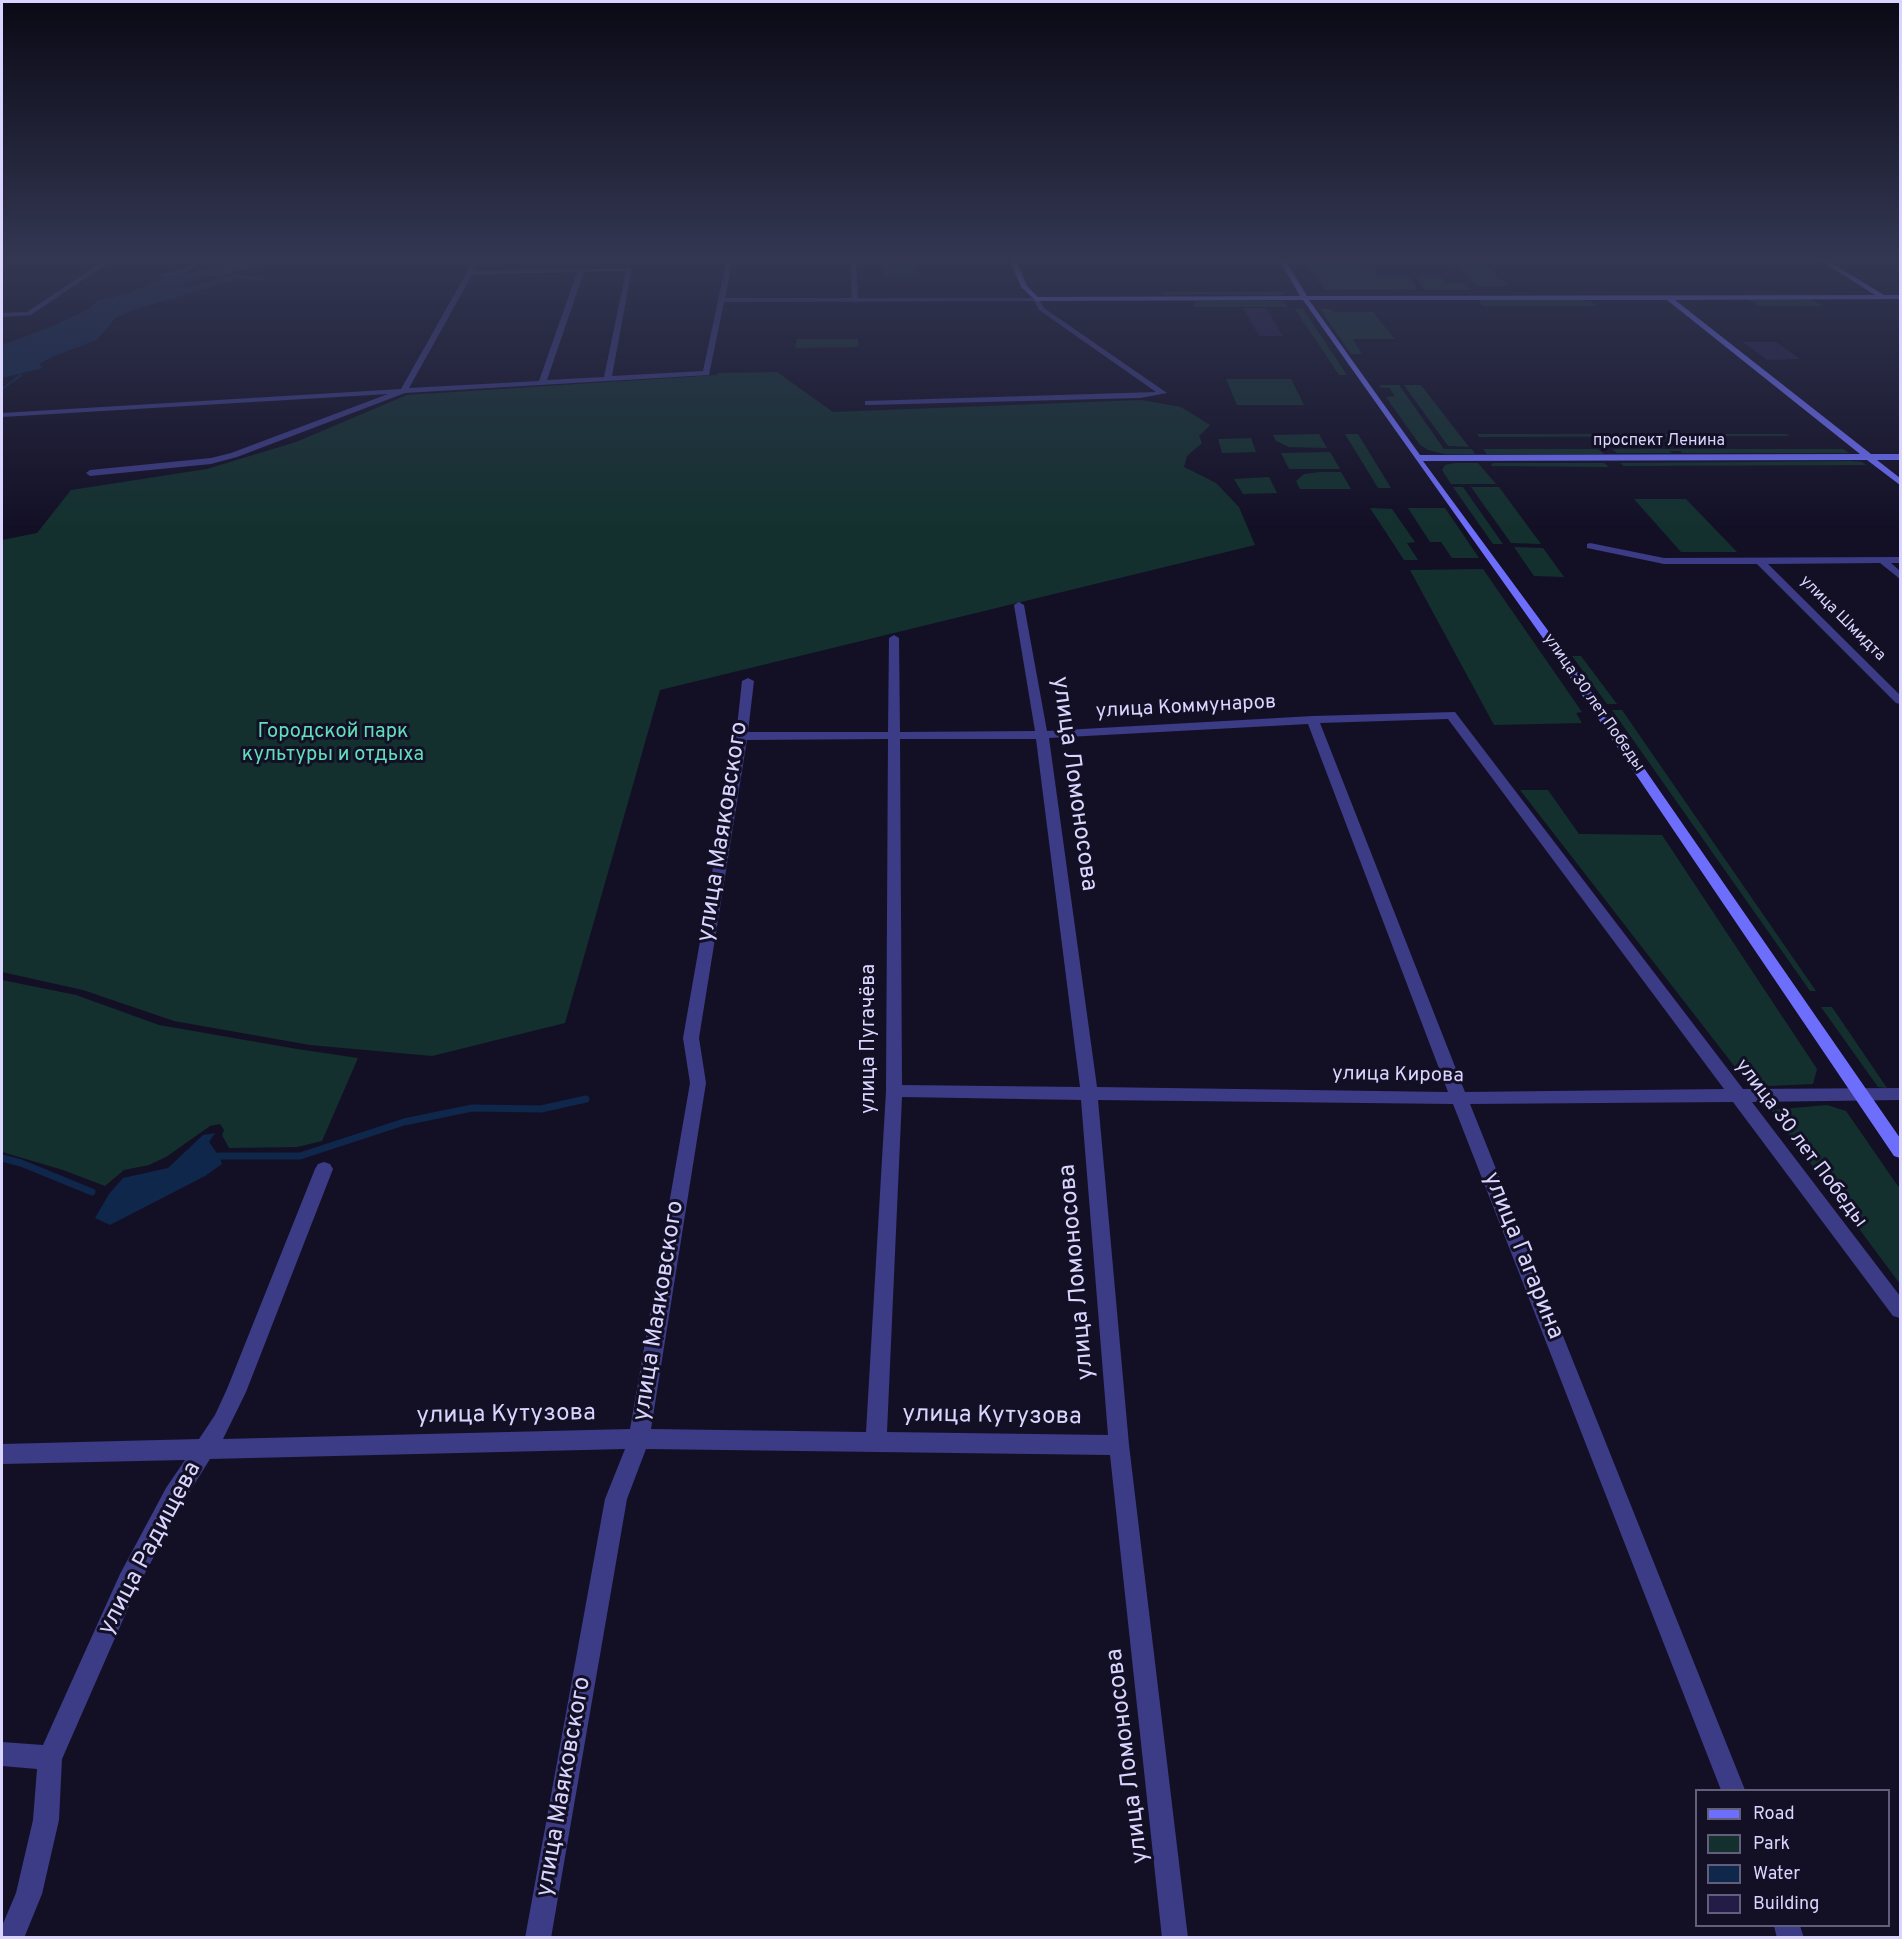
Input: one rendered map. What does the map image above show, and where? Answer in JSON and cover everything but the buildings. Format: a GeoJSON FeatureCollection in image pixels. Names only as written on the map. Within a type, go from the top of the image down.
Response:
{"type":"FeatureCollection","features":[{"type":"Feature","properties":{"kind":"street"},"geometry":{"type":"LineString","coordinates":[[90,474],[211,461],[404,392],[428,348]]}},
{"type":"Feature","properties":{"kind":"street"},"geometry":{"type":"LineString","coordinates":[[542,383],[554,348]]}},
{"type":"Feature","properties":{"kind":"street"},"geometry":{"type":"LineString","coordinates":[[607,380],[614,348]]}},
{"type":"Feature","properties":{"kind":"street"},"geometry":{"type":"LineString","coordinates":[[2,415],[706,373],[711,348]]}},
{"type":"Feature","properties":{"kind":"street"},"geometry":{"type":"LineString","coordinates":[[868,403],[1140,396],[1163,393],[1099,348]]}},
{"type":"Feature","properties":{"kind":"street","name":"улица 30 лет Победы"},"geometry":{"type":"LineString","coordinates":[[1340,348],[1559,653],[1900,1151]]}},
{"type":"Feature","properties":{"kind":"street"},"geometry":{"type":"LineString","coordinates":[[1733,348],[1900,482]]}},
{"type":"Feature","properties":{"kind":"street","name":"проспект Ленина"},"geometry":{"type":"LineString","coordinates":[[1418,458],[1900,457]]}},
{"type":"Feature","properties":{"kind":"street"},"geometry":{"type":"LineString","coordinates":[[1590,546],[1664,561],[1900,560]]}},
{"type":"Feature","properties":{"kind":"street"},"geometry":{"type":"LineString","coordinates":[[1882,560],[1900,576]]}},
{"type":"Feature","properties":{"kind":"street","name":"улица Шмидта"},"geometry":{"type":"LineString","coordinates":[[1760,561],[1900,701]]}},
{"type":"Feature","properties":{"kind":"street","name":"улица Ломоносова"},"geometry":{"type":"LineString","coordinates":[[1019,605],[1042,735],[1089,1091],[1119,1445],[1175,1938]]}},
{"type":"Feature","properties":{"kind":"street","name":"улица Пугачёва"},"geometry":{"type":"LineString","coordinates":[[876,1441],[894,1091],[894,638]]}},
{"type":"Feature","properties":{"kind":"street","name":"улица Маяковского"},"geometry":{"type":"LineString","coordinates":[[538,1938],[616,1499],[639,1439],[698,1083],[691,1038],[742,736],[748,681]]}},
{"type":"Feature","properties":{"kind":"street","name":"улица 30 лет Победы"},"geometry":{"type":"LineString","coordinates":[[1451,716],[1900,1310]]}},
{"type":"Feature","properties":{"kind":"street","name":"улица Коммунаров"},"geometry":{"type":"LineString","coordinates":[[742,736],[1042,735],[1313,720],[1451,716]]}},
{"type":"Feature","properties":{"kind":"street","name":"улица Гагарина"},"geometry":{"type":"LineString","coordinates":[[1313,720],[1459,1098],[1732,1789]]}},
{"type":"Feature","properties":{"kind":"street","name":"улица Кирова"},"geometry":{"type":"LineString","coordinates":[[894,1091],[1089,1091],[1459,1098],[1736,1094],[1900,1095]]}},
{"type":"Feature","properties":{"kind":"street","name":"улица Радищева"},"geometry":{"type":"LineString","coordinates":[[10,1938],[29,1894],[46,1820],[50,1758],[128,1582],[174,1496],[205,1448],[236,1392],[324,1169]]}},
{"type":"Feature","properties":{"kind":"street","name":"улица Кутузова"},"geometry":{"type":"LineString","coordinates":[[2,1454],[639,1439],[1119,1445]]}},
{"type":"Feature","properties":{"kind":"street"},"geometry":{"type":"LineString","coordinates":[[2,1754],[50,1758]]}},
{"type":"Feature","properties":{"kind":"green space"},"geometry":{"type":"Polygon","coordinates":[[[1321,348],[1329,348],[1347,375],[1339,375],[1321,348]]]}},
{"type":"Feature","properties":{"kind":"green space"},"geometry":{"type":"Polygon","coordinates":[[[1347,348],[1359,348],[1362,354],[1351,354],[1347,348]]]}},
{"type":"Feature","properties":{"kind":"green space","name":"Городской парк культуры и отдыха"},"geometry":{"type":"Polygon","coordinates":[[[777,372],[833,412],[1141,400],[1181,407],[1210,425],[1199,436],[1202,443],[1187,456],[1184,467],[1216,483],[1239,507],[1255,545],[660,690],[565,1023],[432,1056],[310,1045],[174,1021],[83,990],[2,972],[2,540],[37,533],[71,490],[207,469],[296,442],[407,395],[717,375],[718,373],[777,372]]]}},
{"type":"Feature","properties":{"kind":"green space"},"geometry":{"type":"Polygon","coordinates":[[[1226,379],[1291,379],[1304,405],[1237,405],[1226,379]]]}},
{"type":"Feature","properties":{"kind":"green space"},"geometry":{"type":"Polygon","coordinates":[[[1379,385],[1399,385],[1444,449],[1472,449],[1475,454],[1444,454],[1428,450],[1420,445],[1386,397],[1395,396],[1389,388],[1381,388],[1379,385]]]}},
{"type":"Feature","properties":{"kind":"green space"},"geometry":{"type":"Polygon","coordinates":[[[1404,385],[1421,385],[1469,447],[1448,446],[1404,385]]]}},
{"type":"Feature","properties":{"kind":"green space"},"geometry":{"type":"Polygon","coordinates":[[[1319,434],[1327,448],[1289,447],[1276,441],[1273,435],[1319,434]]]}},
{"type":"Feature","properties":{"kind":"green space"},"geometry":{"type":"Polygon","coordinates":[[[1345,434],[1358,434],[1391,488],[1378,488],[1345,434]]]}},
{"type":"Feature","properties":{"kind":"green space"},"geometry":{"type":"Polygon","coordinates":[[[1477,434],[1786,434],[1790,436],[1479,437],[1477,434]]]}},
{"type":"Feature","properties":{"kind":"green space"},"geometry":{"type":"Polygon","coordinates":[[[1251,438],[1256,452],[1222,453],[1218,439],[1251,438]]]}},
{"type":"Feature","properties":{"kind":"green space"},"geometry":{"type":"Polygon","coordinates":[[[1483,449],[1598,449],[1604,454],[1487,454],[1483,449]]]}},
{"type":"Feature","properties":{"kind":"green space"},"geometry":{"type":"Polygon","coordinates":[[[1612,449],[1843,449],[1849,453],[1682,453],[1669,451],[1672,453],[1617,453],[1612,449]]]}},
{"type":"Feature","properties":{"kind":"green space"},"geometry":{"type":"Polygon","coordinates":[[[1330,452],[1340,469],[1289,469],[1281,453],[1330,452]]]}},
{"type":"Feature","properties":{"kind":"green space"},"geometry":{"type":"Polygon","coordinates":[[[1862,462],[1866,465],[1624,466],[1620,463],[1862,462]]]}},
{"type":"Feature","properties":{"kind":"green space"},"geometry":{"type":"Polygon","coordinates":[[[1478,463],[1496,484],[1451,484],[1442,470],[1445,465],[1478,463]]]}},
{"type":"Feature","properties":{"kind":"green space"},"geometry":{"type":"Polygon","coordinates":[[[1604,463],[1609,467],[1492,466],[1491,464],[1604,463]]]}},
{"type":"Feature","properties":{"kind":"green space"},"geometry":{"type":"Polygon","coordinates":[[[1341,472],[1351,489],[1300,489],[1296,481],[1304,474],[1341,472]]]}},
{"type":"Feature","properties":{"kind":"green space"},"geometry":{"type":"Polygon","coordinates":[[[1269,477],[1277,493],[1243,494],[1234,479],[1269,477]]]}},
{"type":"Feature","properties":{"kind":"green space"},"geometry":{"type":"Polygon","coordinates":[[[1453,487],[1463,487],[1503,544],[1493,544],[1453,487]]]}},
{"type":"Feature","properties":{"kind":"green space"},"geometry":{"type":"Polygon","coordinates":[[[1471,487],[1499,487],[1541,544],[1511,543],[1471,487]]]}},
{"type":"Feature","properties":{"kind":"green space"},"geometry":{"type":"Polygon","coordinates":[[[1634,499],[1686,499],[1737,552],[1681,552],[1634,499]]]}},
{"type":"Feature","properties":{"kind":"green space"},"geometry":{"type":"Polygon","coordinates":[[[1370,508],[1392,509],[1415,542],[1407,543],[1418,560],[1404,560],[1370,508]]]}},
{"type":"Feature","properties":{"kind":"green space"},"geometry":{"type":"Polygon","coordinates":[[[1408,508],[1445,508],[1479,558],[1452,558],[1441,542],[1430,542],[1408,508]]]}},
{"type":"Feature","properties":{"kind":"green space"},"geometry":{"type":"Polygon","coordinates":[[[1514,547],[1543,548],[1564,577],[1534,576],[1514,547]]]}},
{"type":"Feature","properties":{"kind":"green space"},"geometry":{"type":"Polygon","coordinates":[[[1483,569],[1582,712],[1576,713],[1582,723],[1494,725],[1410,570],[1483,569]]]}},
{"type":"Feature","properties":{"kind":"green space"},"geometry":{"type":"Polygon","coordinates":[[[1572,656],[1581,656],[1617,704],[1607,704],[1572,656]]]}},
{"type":"Feature","properties":{"kind":"green space"},"geometry":{"type":"Polygon","coordinates":[[[1612,710],[1622,710],[1816,991],[1810,991],[1612,710]]]}},
{"type":"Feature","properties":{"kind":"green space"},"geometry":{"type":"Polygon","coordinates":[[[1520,790],[1548,790],[1579,834],[1662,835],[1817,1069],[1813,1084],[1769,1086],[1742,1076],[1520,790]]]}},
{"type":"Feature","properties":{"kind":"green space"},"geometry":{"type":"Polygon","coordinates":[[[2,980],[76,995],[159,1025],[358,1058],[322,1141],[297,1147],[229,1148],[222,1135],[224,1130],[220,1124],[210,1126],[166,1157],[149,1165],[124,1170],[105,1186],[63,1170],[2,1152],[2,980]]]}},
{"type":"Feature","properties":{"kind":"green space"},"geometry":{"type":"Polygon","coordinates":[[[1821,1007],[1832,1007],[1887,1088],[1878,1087],[1821,1007]]]}},
{"type":"Feature","properties":{"kind":"green space"},"geometry":{"type":"Polygon","coordinates":[[[1827,1105],[1846,1111],[1900,1189],[1900,1284],[1771,1110],[1827,1105]]]}},
{"type":"Feature","properties":{"kind":"water"},"geometry":{"type":"Polygon","coordinates":[[[2,348],[74,348],[39,364],[43,368],[2,378],[2,348]]]}},
{"type":"Feature","properties":{"kind":"water"},"geometry":{"type":"Polygon","coordinates":[[[215,1133],[209,1142],[222,1164],[205,1176],[110,1225],[95,1218],[109,1194],[123,1178],[168,1168],[203,1135],[215,1133]]]}},
{"type":"Feature","properties":{"kind":"waterway"},"geometry":{"type":"LineString","coordinates":[[2,389],[21,375]]}},
{"type":"Feature","properties":{"kind":"waterway"},"geometry":{"type":"LineString","coordinates":[[219,1156],[300,1156],[404,1122],[472,1108],[541,1109],[586,1099]]}},
{"type":"Feature","properties":{"kind":"waterway"},"geometry":{"type":"LineString","coordinates":[[2,1158],[21,1163],[92,1192]]}}]}
